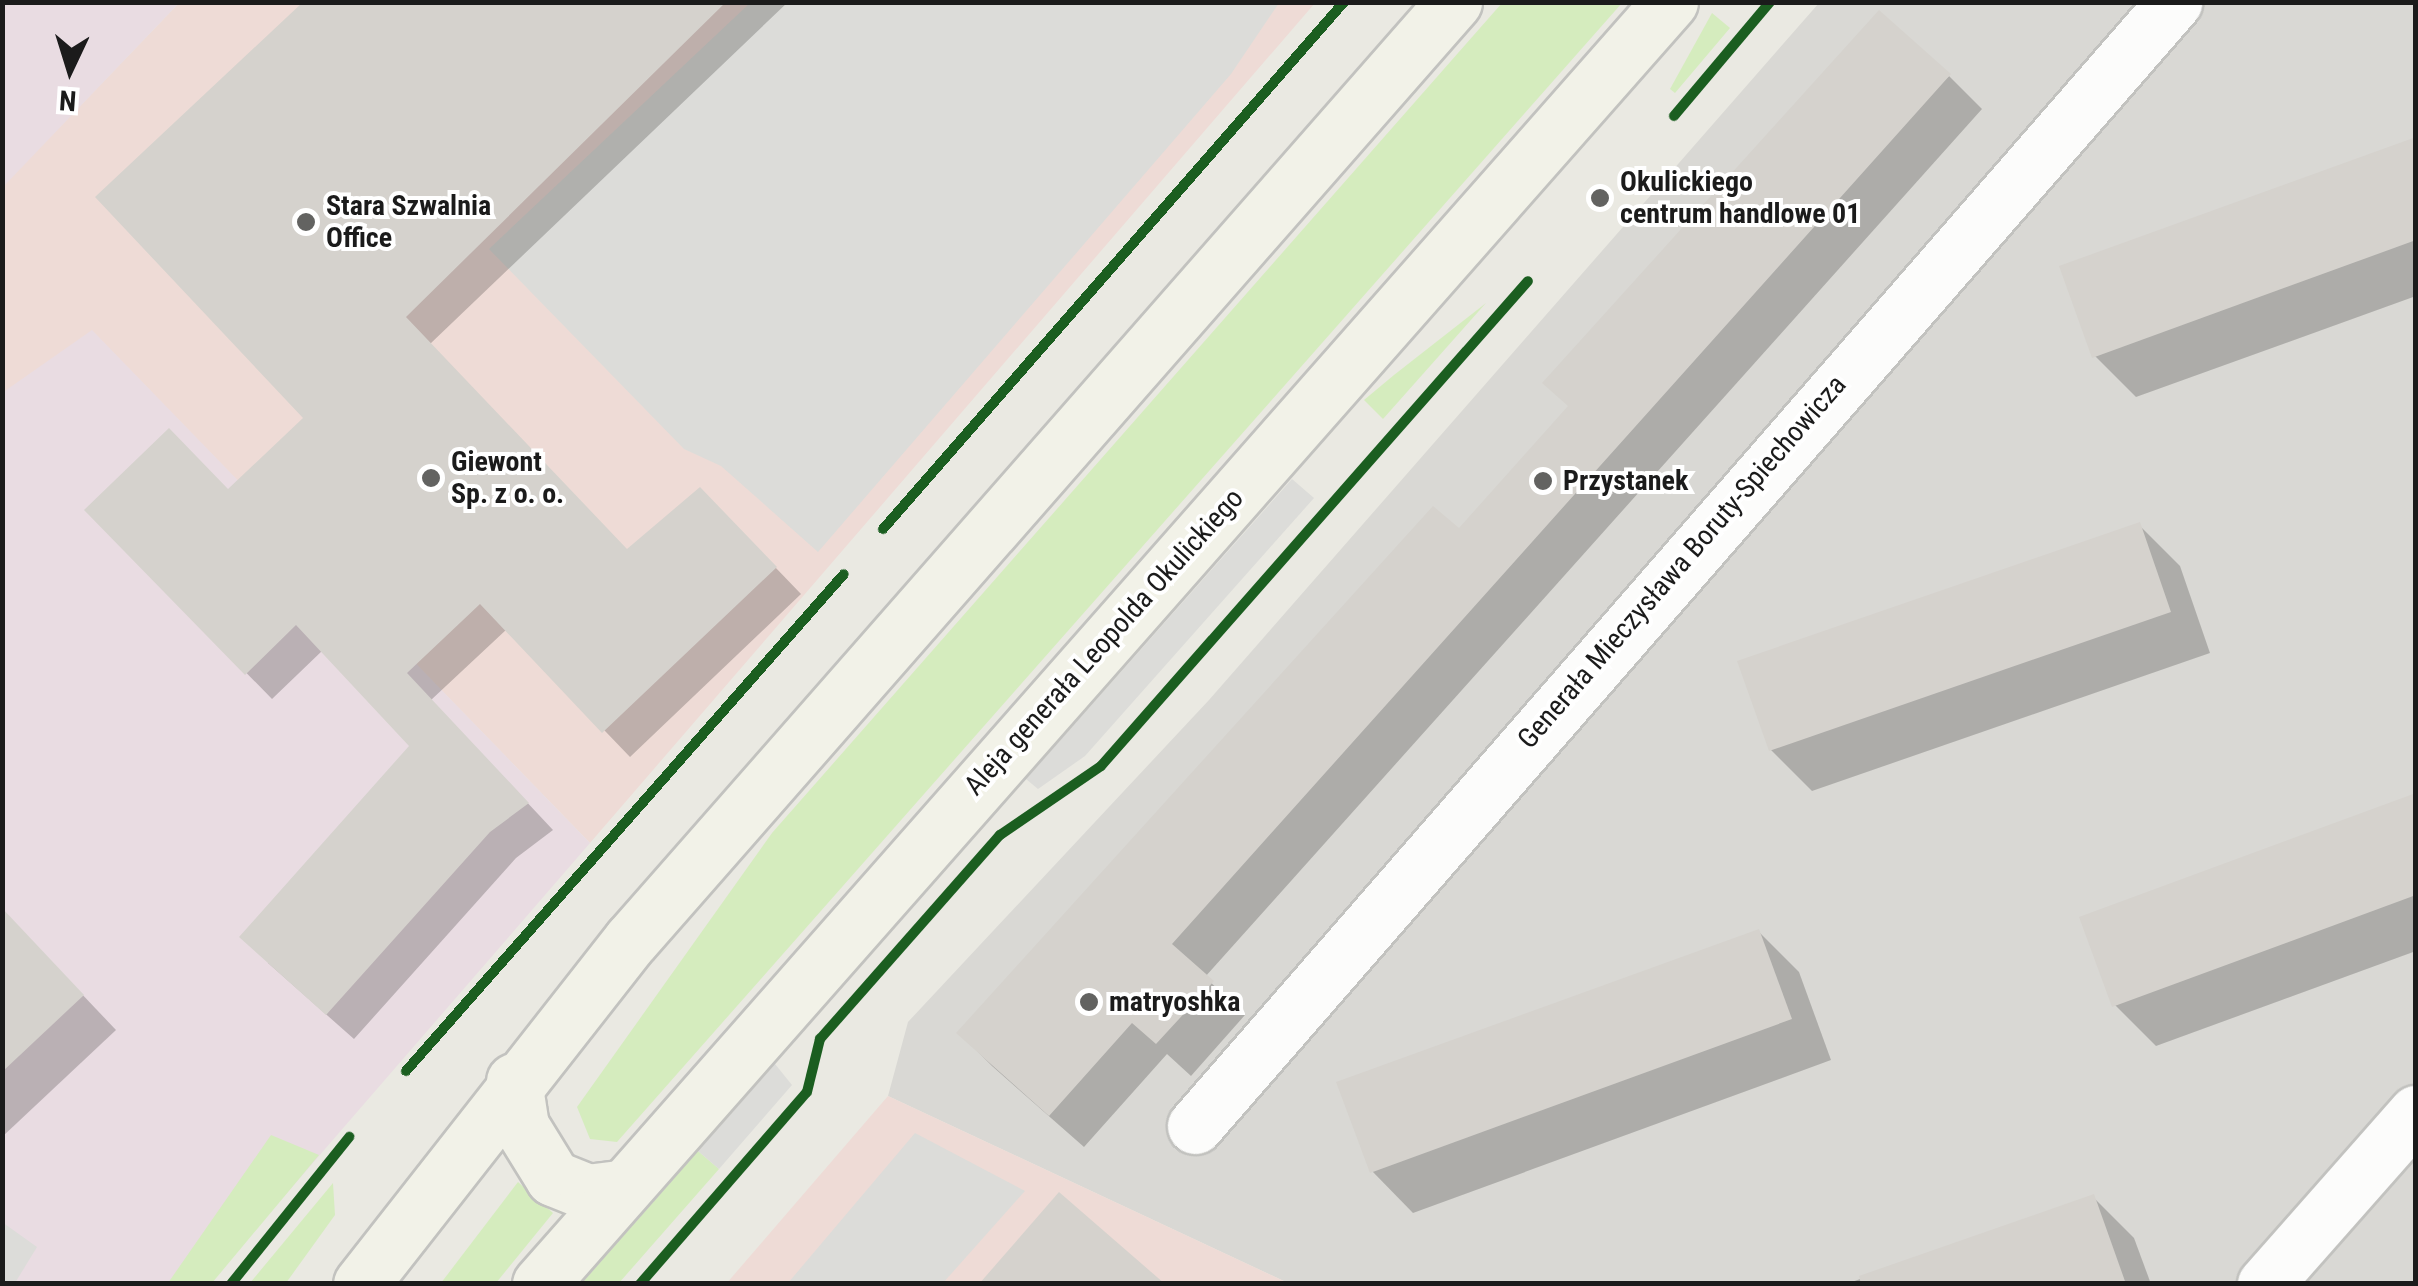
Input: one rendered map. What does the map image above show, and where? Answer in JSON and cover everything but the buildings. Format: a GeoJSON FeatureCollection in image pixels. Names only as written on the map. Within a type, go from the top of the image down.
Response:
{"type":"FeatureCollection","features":[{"type":"Feature","properties":{"kind":"main road"},"geometry":{"type":"LineString","coordinates":[[361,1284],[514,1081],[1454,2]]}},
{"type":"Feature","properties":{"kind":"main road","name":"Aleja generała Leopolda Okulickiego"},"geometry":{"type":"LineString","coordinates":[[540,1284],[1670,2]]}},
{"type":"Feature","properties":{"kind":"main road"},"geometry":{"type":"LineString","coordinates":[[514,1081],[520,1126],[553,1178],[587,1192],[621,1188]]}},
{"type":"Feature","properties":{"kind":"street","name":"Generała Mieczysława Boruty-Spiechowicza"},"geometry":{"type":"LineString","coordinates":[[1195,1126],[2174,2]]}},
{"type":"Feature","properties":{"kind":"street"},"geometry":{"type":"LineString","coordinates":[[2265,1284],[2416,1113]]}},
{"type":"Feature","properties":{"kind":"shaded area"},"geometry":{"type":"Polygon","coordinates":[[[2,3],[179,3],[3,187],[2,3]]]}},
{"type":"Feature","properties":{"kind":"shaded area"},"geometry":{"type":"Polygon","coordinates":[[[179,3],[1315,3],[590,843],[92,331],[3,393],[2,187],[179,3]]]}},
{"type":"Feature","properties":{"kind":"shaded area"},"geometry":{"type":"Polygon","coordinates":[[[750,3],[1279,3],[1231,74],[818,552],[721,466],[684,449],[489,249],[750,3]]]}},
{"type":"Feature","properties":{"kind":"shaded area"},"geometry":{"type":"Polygon","coordinates":[[[1819,3],[2415,3],[2415,1283],[1288,1283],[888,1096],[908,1022],[1209,700],[1819,3]]]}},
{"type":"Feature","properties":{"kind":"shaded area"},"geometry":{"type":"Polygon","coordinates":[[[92,330],[590,843],[209,1283],[3,1283],[2,393],[92,330]]]}},
{"type":"Feature","properties":{"kind":"shaded area"},"geometry":{"type":"Polygon","coordinates":[[[1292,479],[1314,498],[1085,756],[1038,789],[1026,779],[1292,479]]]}},
{"type":"Feature","properties":{"kind":"shaded area"},"geometry":{"type":"Polygon","coordinates":[[[775,1064],[792,1085],[719,1169],[698,1151],[775,1064]]]}},
{"type":"Feature","properties":{"kind":"shaded area"},"geometry":{"type":"Polygon","coordinates":[[[888,1096],[1288,1283],[726,1284],[888,1096]]]}},
{"type":"Feature","properties":{"kind":"shaded area"},"geometry":{"type":"Polygon","coordinates":[[[915,1133],[1025,1191],[943,1283],[788,1283],[915,1133]]]}},
{"type":"Feature","properties":{"kind":"shaded area"},"geometry":{"type":"Polygon","coordinates":[[[2,1222],[37,1247],[15,1283],[3,1283],[2,1222]]]}},
{"type":"Feature","properties":{"kind":"green space"},"geometry":{"type":"Polygon","coordinates":[[[1502,3],[1622,3],[617,1142],[590,1139],[577,1107],[772,833],[1502,3]]]}},
{"type":"Feature","properties":{"kind":"green space"},"geometry":{"type":"Polygon","coordinates":[[[1712,13],[1730,28],[1675,93],[1670,89],[1712,13]]]}},
{"type":"Feature","properties":{"kind":"green space"},"geometry":{"type":"Polygon","coordinates":[[[1486,303],[1383,419],[1364,400],[1394,375],[1486,303]]]}},
{"type":"Feature","properties":{"kind":"green space"},"geometry":{"type":"Polygon","coordinates":[[[271,1135],[319,1155],[212,1283],[168,1283],[271,1135]]]}},
{"type":"Feature","properties":{"kind":"green space"},"geometry":{"type":"Polygon","coordinates":[[[698,1151],[719,1169],[619,1283],[581,1284],[698,1151]]]}},
{"type":"Feature","properties":{"kind":"green space"},"geometry":{"type":"Polygon","coordinates":[[[518,1182],[553,1213],[496,1283],[441,1283],[518,1182]]]}},
{"type":"Feature","properties":{"kind":"green space"},"geometry":{"type":"Polygon","coordinates":[[[333,1183],[335,1215],[286,1283],[250,1283],[333,1183]]]}},
{"type":"Feature","properties":{"kind":"cycle path"},"geometry":{"type":"LineString","coordinates":[[883,529],[1344,2]]}},
{"type":"Feature","properties":{"kind":"cycle path"},"geometry":{"type":"LineString","coordinates":[[1674,116],[1770,2]]}},
{"type":"Feature","properties":{"kind":"cycle path"},"geometry":{"type":"LineString","coordinates":[[640,1284],[807,1092],[820,1039],[1000,835],[1101,766],[1528,281]]}},
{"type":"Feature","properties":{"kind":"cycle path"},"geometry":{"type":"LineString","coordinates":[[406,1071],[844,574]]}},
{"type":"Feature","properties":{"kind":"cycle path"},"geometry":{"type":"LineString","coordinates":[[231,1284],[349,1137]]}},
{"type":"Feature","properties":{"kind":"place","name":"Okulickiego centrum handlowe 01"},"geometry":{"type":"Point","coordinates":[1600,198]}},
{"type":"Feature","properties":{"kind":"place","name":"Stara Szwalnia Office"},"geometry":{"type":"Point","coordinates":[306,222]}},
{"type":"Feature","properties":{"kind":"place","name":"Giewont Sp. z o. o."},"geometry":{"type":"Point","coordinates":[431,478]}},
{"type":"Feature","properties":{"kind":"place","name":"Przystanek"},"geometry":{"type":"Point","coordinates":[1543,481]}},
{"type":"Feature","properties":{"kind":"place","name":"matryoshka"},"geometry":{"type":"Point","coordinates":[1089,1002]}}]}
